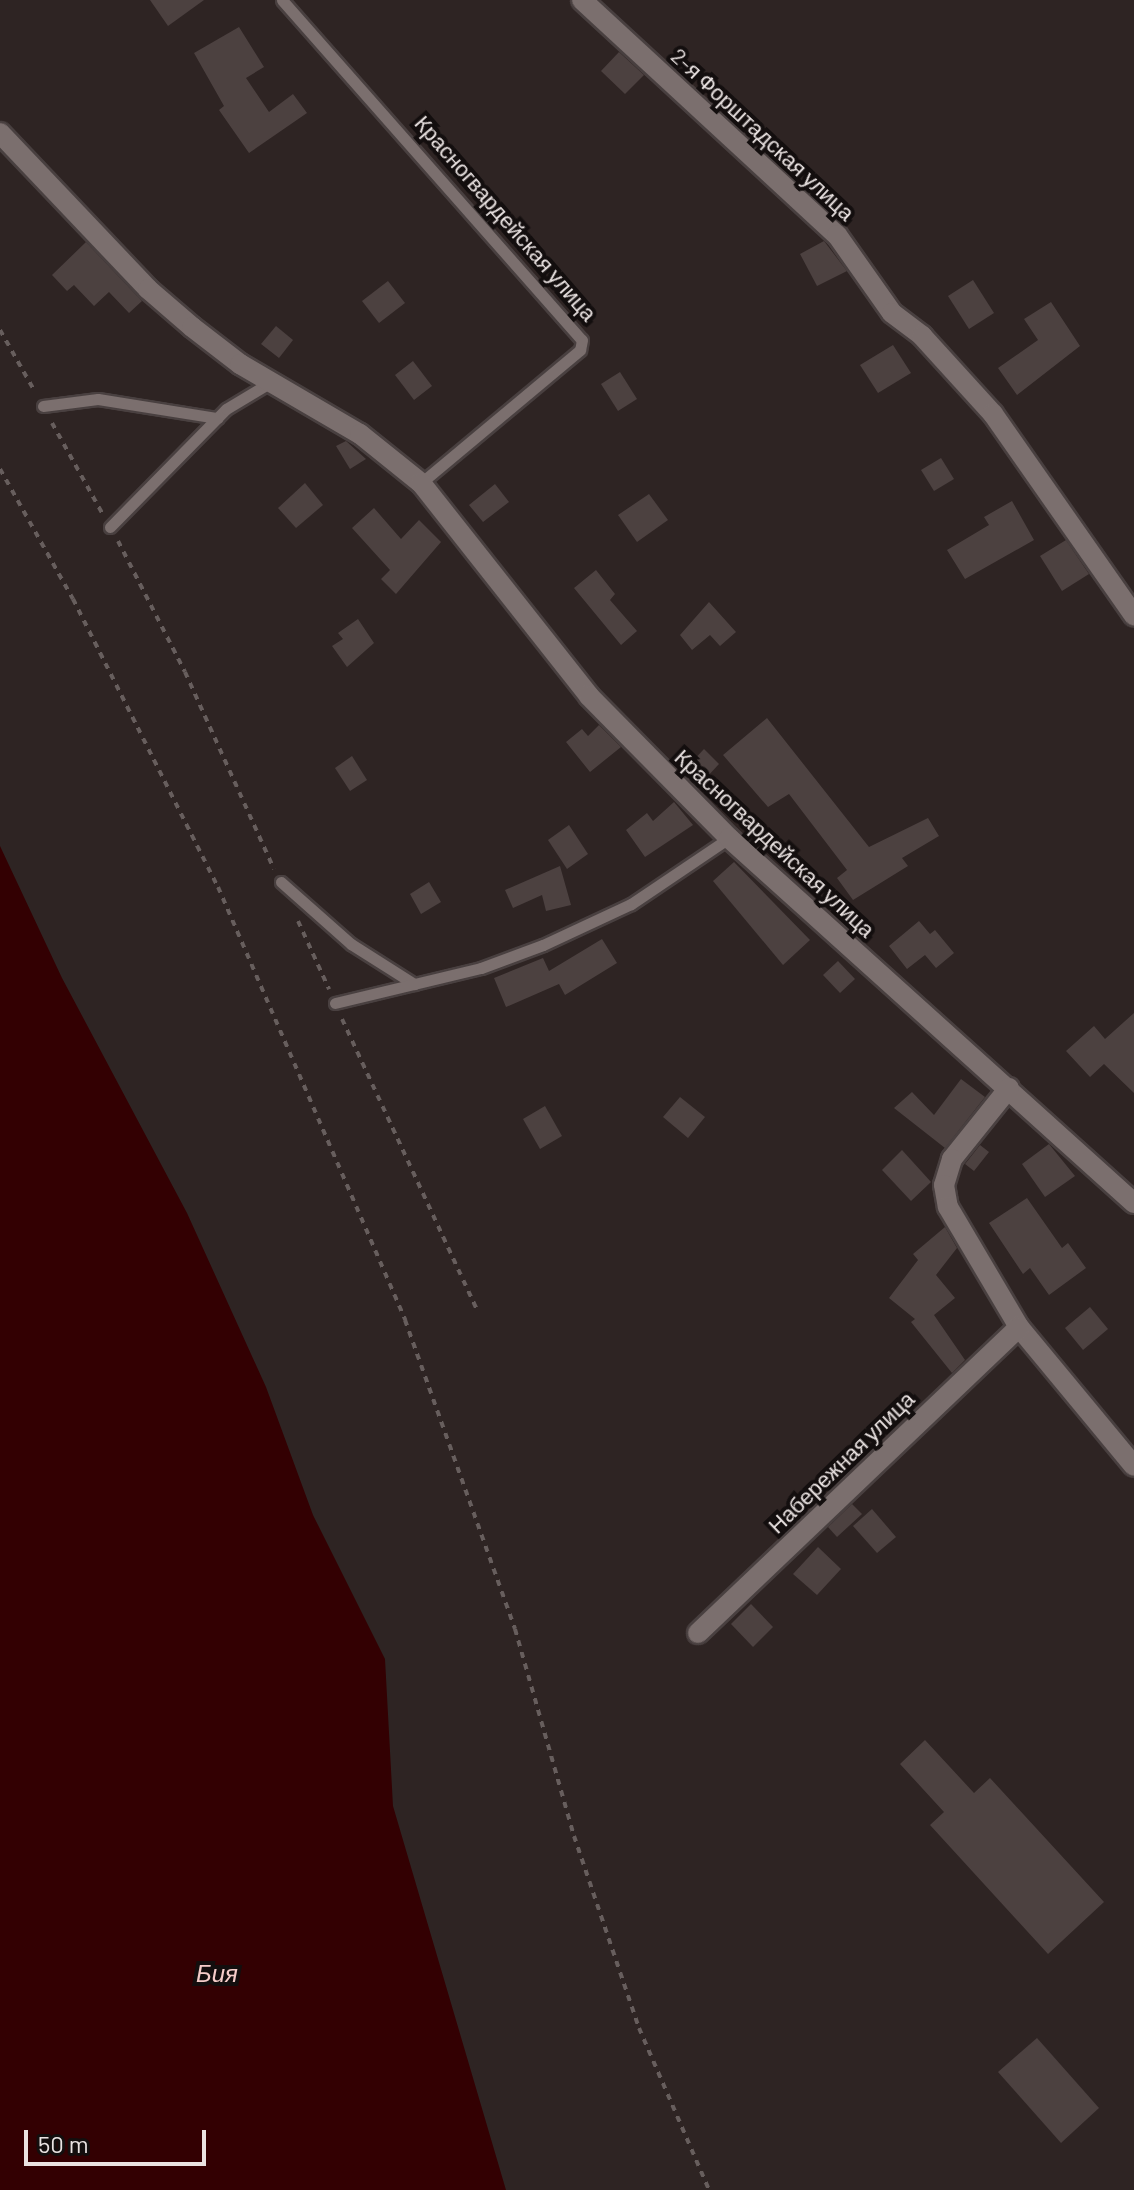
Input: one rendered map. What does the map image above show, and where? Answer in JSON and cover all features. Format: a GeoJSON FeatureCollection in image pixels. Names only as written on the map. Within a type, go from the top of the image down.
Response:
{"type":"FeatureCollection","features":[{"type":"Feature","properties":{"kind":"street","name":"2-я Форштадская улица"},"geometry":{"type":"LineString","coordinates":[[582,0],[837,235],[892,313],[922,336],[993,414],[1134,615]]}},
{"type":"Feature","properties":{"kind":"street","name":"Красногвардейская улица"},"geometry":{"type":"LineString","coordinates":[[0,133],[148,289],[240,364],[360,434],[421,483],[589,696],[729,838],[1134,1203]]}},
{"type":"Feature","properties":{"kind":"street"},"geometry":{"type":"LineString","coordinates":[[1009,1088],[952,1159],[944,1185],[954,1220],[1019,1327],[1134,1466]]}},
{"type":"Feature","properties":{"kind":"street","name":"Набережная улица"},"geometry":{"type":"LineString","coordinates":[[698,1633],[1019,1327]]}},
{"type":"Feature","properties":{"kind":"lane","name":"Красногвардейская улица"},"geometry":{"type":"LineString","coordinates":[[282,0],[582,340],[580,350],[421,483]]}},
{"type":"Feature","properties":{"kind":"lane"},"geometry":{"type":"LineString","coordinates":[[110,527],[217,418],[271,382]]}},
{"type":"Feature","properties":{"kind":"lane"},"geometry":{"type":"LineString","coordinates":[[43,406],[98,399],[217,418]]}},
{"type":"Feature","properties":{"kind":"lane"},"geometry":{"type":"LineString","coordinates":[[335,1003],[481,968],[556,939],[631,904],[729,838]]}},
{"type":"Feature","properties":{"kind":"lane"},"geometry":{"type":"LineString","coordinates":[[281,882],[351,944],[414,984]]}},
{"type":"Feature","properties":{"kind":"path"},"geometry":{"type":"LineString","coordinates":[[0,330],[110,527],[185,672],[477,1310]]}},
{"type":"Feature","properties":{"kind":"path"},"geometry":{"type":"LineString","coordinates":[[0,469],[73,599],[218,887],[405,1320],[515,1629],[574,1836],[639,2028],[709,2190]]}},
{"type":"Feature","properties":{"kind":"water","name":"Бия"},"geometry":{"type":"Polygon","coordinates":[[[0,846],[62,978],[187,1213],[266,1387],[313,1515],[385,1659],[393,1806],[506,2190],[0,2190],[0,846]]]}},
{"type":"Feature","properties":{"kind":"building"},"geometry":{"type":"Polygon","coordinates":[[[150,0],[204,0],[168,26],[150,0]]]}},
{"type":"Feature","properties":{"kind":"building"},"geometry":{"type":"Polygon","coordinates":[[[239,27],[264,67],[246,78],[269,112],[293,94],[307,113],[249,153],[219,110],[224,106],[194,53],[239,27]]]}},
{"type":"Feature","properties":{"kind":"building"},"geometry":{"type":"Polygon","coordinates":[[[619,52],[644,75],[625,94],[601,71],[619,52]]]}},
{"type":"Feature","properties":{"kind":"building"},"geometry":{"type":"Polygon","coordinates":[[[824,241],[847,271],[817,286],[800,254],[824,241]]]}},
{"type":"Feature","properties":{"kind":"building"},"geometry":{"type":"Polygon","coordinates":[[[86,242],[142,301],[129,313],[109,292],[94,306],[74,285],[67,291],[52,275],[86,242]]]}},
{"type":"Feature","properties":{"kind":"building"},"geometry":{"type":"Polygon","coordinates":[[[973,280],[994,313],[969,329],[948,296],[973,280]]]}},
{"type":"Feature","properties":{"kind":"building"},"geometry":{"type":"Polygon","coordinates":[[[388,281],[405,303],[379,323],[362,301],[388,281]]]}},
{"type":"Feature","properties":{"kind":"building"},"geometry":{"type":"Polygon","coordinates":[[[1051,302],[1080,346],[1017,395],[998,368],[1038,340],[1024,319],[1051,302]]]}},
{"type":"Feature","properties":{"kind":"building"},"geometry":{"type":"Polygon","coordinates":[[[276,326],[293,340],[279,358],[261,344],[276,326]]]}},
{"type":"Feature","properties":{"kind":"building"},"geometry":{"type":"Polygon","coordinates":[[[893,345],[911,373],[878,393],[860,365],[893,345]]]}},
{"type":"Feature","properties":{"kind":"building"},"geometry":{"type":"Polygon","coordinates":[[[413,361],[432,386],[414,400],[395,375],[413,361]]]}},
{"type":"Feature","properties":{"kind":"building"},"geometry":{"type":"Polygon","coordinates":[[[620,372],[637,399],[618,411],[601,384],[620,372]]]}},
{"type":"Feature","properties":{"kind":"building"},"geometry":{"type":"Polygon","coordinates":[[[346,441],[366,459],[350,469],[336,446],[346,441]]]}},
{"type":"Feature","properties":{"kind":"building"},"geometry":{"type":"Polygon","coordinates":[[[941,458],[954,479],[934,491],[921,470],[941,458]]]}},
{"type":"Feature","properties":{"kind":"building"},"geometry":{"type":"Polygon","coordinates":[[[305,483],[323,505],[296,528],[278,508],[305,483]]]}},
{"type":"Feature","properties":{"kind":"building"},"geometry":{"type":"Polygon","coordinates":[[[495,484],[509,502],[483,522],[469,505],[495,484]]]}},
{"type":"Feature","properties":{"kind":"building"},"geometry":{"type":"Polygon","coordinates":[[[649,494],[668,520],[637,542],[618,515],[649,494]]]}},
{"type":"Feature","properties":{"kind":"building"},"geometry":{"type":"Polygon","coordinates":[[[1012,501],[1034,540],[965,579],[947,550],[989,525],[984,517],[1012,501]]]}},
{"type":"Feature","properties":{"kind":"building"},"geometry":{"type":"Polygon","coordinates":[[[374,508],[401,539],[419,520],[441,542],[396,594],[381,579],[390,570],[352,528],[374,508]]]}},
{"type":"Feature","properties":{"kind":"building"},"geometry":{"type":"Polygon","coordinates":[[[1066,540],[1089,574],[1062,591],[1040,556],[1066,540]]]}},
{"type":"Feature","properties":{"kind":"building"},"geometry":{"type":"Polygon","coordinates":[[[596,570],[615,594],[610,600],[637,631],[621,645],[574,588],[596,570]]]}},
{"type":"Feature","properties":{"kind":"building"},"geometry":{"type":"Polygon","coordinates":[[[709,602],[736,632],[720,646],[710,635],[692,650],[680,635],[709,602]]]}},
{"type":"Feature","properties":{"kind":"building"},"geometry":{"type":"Polygon","coordinates":[[[358,619],[374,643],[347,667],[332,646],[343,639],[338,633],[358,619]]]}},
{"type":"Feature","properties":{"kind":"building"},"geometry":{"type":"Polygon","coordinates":[[[767,718],[869,847],[928,818],[939,836],[902,858],[908,866],[853,900],[837,878],[847,870],[789,794],[768,807],[723,755],[767,718]]]}},
{"type":"Feature","properties":{"kind":"building"},"geometry":{"type":"Polygon","coordinates":[[[599,725],[621,747],[590,772],[566,742],[582,729],[588,736],[599,725]]]}},
{"type":"Feature","properties":{"kind":"building"},"geometry":{"type":"Polygon","coordinates":[[[704,749],[719,764],[706,778],[691,763],[704,749]]]}},
{"type":"Feature","properties":{"kind":"building"},"geometry":{"type":"Polygon","coordinates":[[[352,756],[367,780],[350,791],[335,768],[352,756]]]}},
{"type":"Feature","properties":{"kind":"building"},"geometry":{"type":"Polygon","coordinates":[[[674,802],[693,825],[645,857],[626,830],[647,813],[653,821],[674,802]]]}},
{"type":"Feature","properties":{"kind":"building"},"geometry":{"type":"Polygon","coordinates":[[[569,825],[588,854],[567,869],[548,840],[569,825]]]}},
{"type":"Feature","properties":{"kind":"building"},"geometry":{"type":"Polygon","coordinates":[[[734,862],[810,940],[783,965],[713,881],[734,862]]]}},
{"type":"Feature","properties":{"kind":"building"},"geometry":{"type":"Polygon","coordinates":[[[560,866],[571,905],[546,911],[542,895],[513,908],[505,890],[560,866]]]}},
{"type":"Feature","properties":{"kind":"building"},"geometry":{"type":"Polygon","coordinates":[[[429,882],[441,902],[421,914],[410,894],[429,882]]]}},
{"type":"Feature","properties":{"kind":"building"},"geometry":{"type":"Polygon","coordinates":[[[919,921],[930,934],[935,930],[954,953],[936,968],[925,955],[907,969],[889,946],[919,921]]]}},
{"type":"Feature","properties":{"kind":"building"},"geometry":{"type":"Polygon","coordinates":[[[602,939],[617,963],[565,995],[559,984],[506,1007],[494,978],[543,958],[549,971],[602,939]]]}},
{"type":"Feature","properties":{"kind":"building"},"geometry":{"type":"Polygon","coordinates":[[[838,961],[855,979],[840,993],[823,975],[838,961]]]}},
{"type":"Feature","properties":{"kind":"building"},"geometry":{"type":"Polygon","coordinates":[[[1134,1013],[1134,1093],[1104,1064],[1090,1077],[1066,1051],[1094,1026],[1105,1039],[1134,1013]]]}},
{"type":"Feature","properties":{"kind":"building"},"geometry":{"type":"Polygon","coordinates":[[[961,1079],[985,1097],[945,1148],[894,1108],[912,1092],[934,1115],[961,1079]]]}},
{"type":"Feature","properties":{"kind":"building"},"geometry":{"type":"Polygon","coordinates":[[[680,1097],[705,1117],[688,1138],[663,1117],[680,1097]]]}},
{"type":"Feature","properties":{"kind":"building"},"geometry":{"type":"Polygon","coordinates":[[[545,1106],[562,1136],[540,1149],[523,1119],[545,1106]]]}},
{"type":"Feature","properties":{"kind":"building"},"geometry":{"type":"Polygon","coordinates":[[[1049,1144],[1075,1176],[1045,1197],[1022,1164],[1049,1144]]]}},
{"type":"Feature","properties":{"kind":"building"},"geometry":{"type":"Polygon","coordinates":[[[980,1145],[989,1152],[974,1171],[965,1164],[980,1145]]]}},
{"type":"Feature","properties":{"kind":"building"},"geometry":{"type":"Polygon","coordinates":[[[902,1150],[931,1182],[911,1201],[882,1170],[902,1150]]]}},
{"type":"Feature","properties":{"kind":"building"},"geometry":{"type":"Polygon","coordinates":[[[1027,1198],[1062,1248],[1068,1243],[1086,1268],[1049,1295],[1030,1268],[1023,1274],[989,1223],[1027,1198]]]}},
{"type":"Feature","properties":{"kind":"building"},"geometry":{"type":"Polygon","coordinates":[[[945,1227],[957,1248],[936,1275],[955,1298],[934,1315],[965,1360],[952,1373],[911,1322],[915,1319],[889,1298],[918,1260],[913,1254],[945,1227]]]}},
{"type":"Feature","properties":{"kind":"building"},"geometry":{"type":"Polygon","coordinates":[[[1090,1307],[1108,1329],[1083,1350],[1065,1328],[1090,1307]]]}},
{"type":"Feature","properties":{"kind":"building"},"geometry":{"type":"Polygon","coordinates":[[[852,1504],[862,1514],[837,1537],[828,1527],[852,1504]]]}},
{"type":"Feature","properties":{"kind":"building"},"geometry":{"type":"Polygon","coordinates":[[[872,1509],[896,1537],[877,1553],[853,1526],[872,1509]]]}},
{"type":"Feature","properties":{"kind":"building"},"geometry":{"type":"Polygon","coordinates":[[[818,1547],[841,1569],[817,1595],[793,1574],[818,1547]]]}},
{"type":"Feature","properties":{"kind":"building"},"geometry":{"type":"Polygon","coordinates":[[[751,1604],[773,1627],[753,1647],[731,1624],[751,1604]]]}},
{"type":"Feature","properties":{"kind":"building"},"geometry":{"type":"Polygon","coordinates":[[[925,1740],[974,1793],[990,1778],[1104,1902],[1048,1954],[930,1825],[944,1812],[900,1764],[925,1740]]]}},
{"type":"Feature","properties":{"kind":"building"},"geometry":{"type":"Polygon","coordinates":[[[1037,2038],[1099,2108],[1061,2143],[998,2072],[1037,2038]]]}}]}
